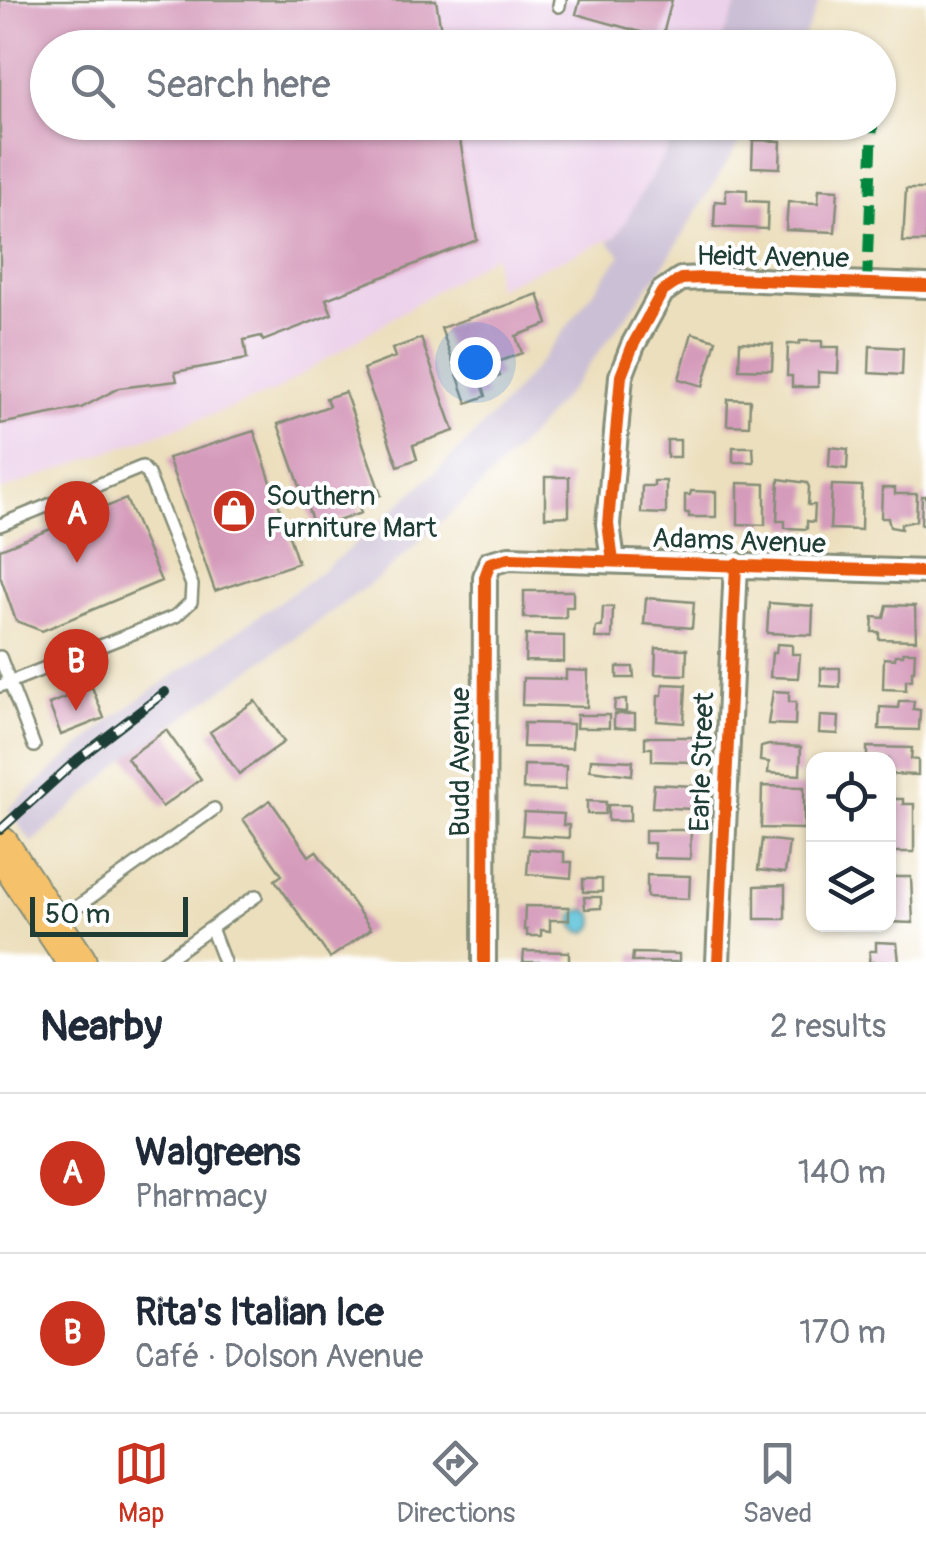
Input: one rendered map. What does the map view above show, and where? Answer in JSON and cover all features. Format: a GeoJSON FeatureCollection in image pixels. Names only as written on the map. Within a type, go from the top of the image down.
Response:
{"type":"FeatureCollection","features":[{"type":"Feature","properties":{"kind":"main road"},"geometry":{"type":"LineString","coordinates":[[0,846],[78,962]]}},
{"type":"Feature","properties":{"kind":"street","name":"Heidt Avenue"},"geometry":{"type":"LineString","coordinates":[[613,561],[608,524],[621,376],[662,292],[681,279],[704,278],[926,286]]}},
{"type":"Feature","properties":{"kind":"street","name":"Adams Avenue"},"geometry":{"type":"LineString","coordinates":[[490,563],[509,558],[926,572]]}},
{"type":"Feature","properties":{"kind":"street","name":"Budd Avenue"},"geometry":{"type":"LineString","coordinates":[[484,962],[485,577],[490,563]]}},
{"type":"Feature","properties":{"kind":"street","name":"Earle Street"},"geometry":{"type":"LineString","coordinates":[[718,962],[736,564]]}},
{"type":"Feature","properties":{"kind":"lane"},"geometry":{"type":"LineString","coordinates":[[0,526],[142,468],[148,474],[192,585],[191,602],[176,616],[5,684]]}},
{"type":"Feature","properties":{"kind":"lane"},"geometry":{"type":"LineString","coordinates":[[0,658],[5,684],[34,746]]}},
{"type":"Feature","properties":{"kind":"lane"},"geometry":{"type":"LineString","coordinates":[[52,924],[214,809]]}},
{"type":"Feature","properties":{"kind":"lane"},"geometry":{"type":"LineString","coordinates":[[163,962],[256,896]]}},
{"type":"Feature","properties":{"kind":"lane"},"geometry":{"type":"LineString","coordinates":[[211,928],[224,962]]}},
{"type":"Feature","properties":{"kind":"shaded area"},"geometry":{"type":"Polygon","coordinates":[[[0,0],[740,0],[726,30],[30,30],[30,140],[672,140],[617,236],[495,288],[495,254],[274,392],[0,491],[0,0]]]}},
{"type":"Feature","properties":{"kind":"shaded area"},"geometry":{"type":"Polygon","coordinates":[[[740,0],[820,0],[807,30],[726,30],[740,0]]]}},
{"type":"Feature","properties":{"kind":"shaded area"},"geometry":{"type":"Polygon","coordinates":[[[672,140],[741,140],[661,270],[574,385],[479,488],[380,577],[127,758],[32,843],[8,809],[114,717],[353,546],[451,458],[544,357],[621,255],[608,241],[617,236],[672,140]]]}},
{"type":"Feature","properties":{"kind":"water"},"geometry":{"type":"Polygon","coordinates":[[[584,910],[592,913],[592,929],[584,932],[576,929],[573,921],[576,913],[584,910]]]}},
{"type":"Feature","properties":{"kind":"building"},"geometry":{"type":"Polygon","coordinates":[[[0,0],[436,0],[441,30],[30,30],[30,140],[460,140],[477,240],[326,299],[332,314],[263,341],[261,336],[244,340],[247,359],[175,372],[177,381],[119,388],[81,408],[0,424],[0,0]]]}},
{"type":"Feature","properties":{"kind":"building"},"geometry":{"type":"Polygon","coordinates":[[[580,0],[672,0],[664,30],[633,30],[576,14],[580,0]]]}},
{"type":"Feature","properties":{"kind":"building"},"geometry":{"type":"Polygon","coordinates":[[[753,140],[781,141],[780,168],[752,167],[753,140]]]}},
{"type":"Feature","properties":{"kind":"building"},"geometry":{"type":"Polygon","coordinates":[[[726,189],[747,190],[747,201],[768,202],[767,229],[714,227],[715,201],[726,202],[726,189]]]}},
{"type":"Feature","properties":{"kind":"building"},"geometry":{"type":"Polygon","coordinates":[[[819,189],[838,190],[835,232],[786,230],[788,202],[818,203],[819,189]]]}},
{"type":"Feature","properties":{"kind":"building"},"geometry":{"type":"Polygon","coordinates":[[[906,189],[926,189],[926,242],[903,242],[906,189]]]}},
{"type":"Feature","properties":{"kind":"building"},"geometry":{"type":"Polygon","coordinates":[[[538,294],[548,324],[516,336],[522,353],[495,363],[500,376],[482,383],[486,396],[467,403],[441,328],[538,294]]]}},
{"type":"Feature","properties":{"kind":"building"},"geometry":{"type":"Polygon","coordinates":[[[692,333],[716,340],[703,386],[679,379],[692,333]]]}},
{"type":"Feature","properties":{"kind":"building"},"geometry":{"type":"Polygon","coordinates":[[[421,338],[454,431],[413,445],[417,459],[398,466],[363,369],[395,357],[392,349],[421,338]]]}},
{"type":"Feature","properties":{"kind":"building"},"geometry":{"type":"Polygon","coordinates":[[[822,341],[822,347],[839,347],[838,373],[818,372],[818,387],[792,387],[792,376],[787,376],[788,344],[822,341]]]}},
{"type":"Feature","properties":{"kind":"building"},"geometry":{"type":"Polygon","coordinates":[[[740,342],[773,344],[772,370],[739,369],[740,342]]]}},
{"type":"Feature","properties":{"kind":"building"},"geometry":{"type":"Polygon","coordinates":[[[870,346],[903,348],[902,375],[869,373],[870,346]]]}},
{"type":"Feature","properties":{"kind":"building"},"geometry":{"type":"Polygon","coordinates":[[[345,392],[381,495],[357,504],[361,513],[315,529],[278,424],[329,406],[326,398],[345,392]]]}},
{"type":"Feature","properties":{"kind":"building"},"geometry":{"type":"Polygon","coordinates":[[[728,399],[750,400],[749,426],[727,425],[728,399]]]}},
{"type":"Feature","properties":{"kind":"building","name":"Southern Furniture Mart"},"geometry":{"type":"Polygon","coordinates":[[[254,431],[298,563],[215,591],[168,458],[254,431]]]}},
{"type":"Feature","properties":{"kind":"building"},"geometry":{"type":"Polygon","coordinates":[[[667,440],[680,440],[680,457],[667,457],[667,440]]]}},
{"type":"Feature","properties":{"kind":"building"},"geometry":{"type":"Polygon","coordinates":[[[733,447],[753,447],[754,462],[733,462],[733,447]]]}},
{"type":"Feature","properties":{"kind":"building"},"geometry":{"type":"Polygon","coordinates":[[[830,447],[848,449],[847,469],[829,467],[830,447]]]}},
{"type":"Feature","properties":{"kind":"building"},"geometry":{"type":"Polygon","coordinates":[[[545,477],[569,477],[569,516],[545,517],[545,477]]]}},
{"type":"Feature","properties":{"kind":"building"},"geometry":{"type":"Polygon","coordinates":[[[779,479],[807,483],[808,505],[815,505],[814,522],[807,521],[807,529],[785,528],[785,521],[777,521],[779,479]]]}},
{"type":"Feature","properties":{"kind":"building"},"geometry":{"type":"Polygon","coordinates":[[[654,481],[666,481],[666,514],[641,513],[642,486],[654,486],[654,481]]]}},
{"type":"Feature","properties":{"kind":"building"},"geometry":{"type":"Polygon","coordinates":[[[738,483],[765,484],[765,525],[738,524],[738,483]]]}},
{"type":"Feature","properties":{"kind":"building"},"geometry":{"type":"Polygon","coordinates":[[[832,485],[862,486],[861,530],[830,529],[832,485]]]}},
{"type":"Feature","properties":{"kind":"building"},"geometry":{"type":"Polygon","coordinates":[[[882,488],[895,488],[895,494],[917,494],[916,521],[901,524],[901,529],[890,527],[888,518],[881,518],[882,488]]]}},
{"type":"Feature","properties":{"kind":"building"},"geometry":{"type":"Polygon","coordinates":[[[691,491],[716,492],[716,517],[689,517],[685,513],[685,495],[691,491]]]}},
{"type":"Feature","properties":{"kind":"building"},"geometry":{"type":"Polygon","coordinates":[[[922,496],[926,496],[926,525],[921,525],[922,496]]]}},
{"type":"Feature","properties":{"kind":"building"},"geometry":{"type":"Polygon","coordinates":[[[126,499],[161,581],[42,631],[16,621],[0,576],[0,549],[126,499]]]}},
{"type":"Feature","properties":{"kind":"building"},"geometry":{"type":"Polygon","coordinates":[[[524,591],[573,591],[573,607],[566,607],[566,618],[524,618],[524,591]]]}},
{"type":"Feature","properties":{"kind":"building"},"geometry":{"type":"Polygon","coordinates":[[[646,598],[694,602],[692,628],[644,624],[646,598]]]}},
{"type":"Feature","properties":{"kind":"building"},"geometry":{"type":"Polygon","coordinates":[[[769,603],[813,606],[812,635],[767,633],[769,603]]]}},
{"type":"Feature","properties":{"kind":"building"},"geometry":{"type":"Polygon","coordinates":[[[887,605],[915,606],[916,640],[879,639],[879,632],[872,632],[873,617],[884,618],[887,605]]]}},
{"type":"Feature","properties":{"kind":"building"},"geometry":{"type":"Polygon","coordinates":[[[603,607],[613,607],[612,638],[595,638],[596,627],[602,627],[603,607]]]}},
{"type":"Feature","properties":{"kind":"building"},"geometry":{"type":"Polygon","coordinates":[[[526,635],[564,636],[564,662],[525,661],[526,635]]]}},
{"type":"Feature","properties":{"kind":"building"},"geometry":{"type":"Polygon","coordinates":[[[777,644],[792,645],[792,654],[800,654],[798,678],[770,677],[772,653],[776,653],[777,644]]]}},
{"type":"Feature","properties":{"kind":"building"},"geometry":{"type":"Polygon","coordinates":[[[656,648],[687,649],[686,675],[655,674],[656,648]]]}},
{"type":"Feature","properties":{"kind":"building"},"geometry":{"type":"Polygon","coordinates":[[[915,652],[912,680],[906,680],[906,690],[883,689],[884,658],[895,659],[895,655],[915,652]]]}},
{"type":"Feature","properties":{"kind":"building"},"geometry":{"type":"Polygon","coordinates":[[[617,667],[633,667],[634,678],[617,678],[617,667]]]}},
{"type":"Feature","properties":{"kind":"building"},"geometry":{"type":"Polygon","coordinates":[[[821,668],[840,668],[840,687],[821,686],[821,668]]]}},
{"type":"Feature","properties":{"kind":"building"},"geometry":{"type":"Polygon","coordinates":[[[566,670],[588,671],[587,707],[522,705],[523,678],[566,679],[566,670]]]}},
{"type":"Feature","properties":{"kind":"building"},"geometry":{"type":"Polygon","coordinates":[[[663,684],[686,685],[684,723],[657,721],[658,695],[662,695],[663,684]]]}},
{"type":"Feature","properties":{"kind":"building"},"geometry":{"type":"Polygon","coordinates":[[[92,687],[104,718],[61,735],[49,704],[92,687]]]}},
{"type":"Feature","properties":{"kind":"building"},"geometry":{"type":"Polygon","coordinates":[[[773,691],[789,692],[789,702],[796,702],[795,725],[768,724],[773,691]]]}},
{"type":"Feature","properties":{"kind":"building"},"geometry":{"type":"Polygon","coordinates":[[[615,700],[626,700],[626,712],[614,711],[615,700]]]}},
{"type":"Feature","properties":{"kind":"building"},"geometry":{"type":"Polygon","coordinates":[[[255,701],[284,742],[239,774],[210,732],[255,701]]]}},
{"type":"Feature","properties":{"kind":"building"},"geometry":{"type":"Polygon","coordinates":[[[899,701],[914,701],[913,709],[920,710],[919,730],[879,729],[880,707],[898,708],[899,701]]]}},
{"type":"Feature","properties":{"kind":"building"},"geometry":{"type":"Polygon","coordinates":[[[614,714],[635,714],[635,728],[614,728],[614,714]]]}},
{"type":"Feature","properties":{"kind":"building"},"geometry":{"type":"Polygon","coordinates":[[[577,715],[609,715],[609,728],[576,728],[577,715]]]}},
{"type":"Feature","properties":{"kind":"building"},"geometry":{"type":"Polygon","coordinates":[[[820,716],[839,717],[838,734],[819,733],[820,716]]]}},
{"type":"Feature","properties":{"kind":"building"},"geometry":{"type":"Polygon","coordinates":[[[524,723],[573,724],[572,748],[523,747],[524,723]]]}},
{"type":"Feature","properties":{"kind":"building"},"geometry":{"type":"Polygon","coordinates":[[[166,730],[201,779],[162,807],[127,758],[166,730]]]}},
{"type":"Feature","properties":{"kind":"building"},"geometry":{"type":"Polygon","coordinates":[[[645,737],[694,737],[694,762],[652,761],[652,748],[645,748],[645,737]]]}},
{"type":"Feature","properties":{"kind":"building"},"geometry":{"type":"Polygon","coordinates":[[[761,747],[801,747],[800,775],[768,773],[769,762],[760,761],[761,747]]]}},
{"type":"Feature","properties":{"kind":"building"},"geometry":{"type":"Polygon","coordinates":[[[867,747],[912,748],[911,759],[918,760],[918,775],[896,774],[896,752],[867,752],[867,747]]]}},
{"type":"Feature","properties":{"kind":"building"},"geometry":{"type":"Polygon","coordinates":[[[591,759],[633,761],[632,775],[590,770],[591,759]]]}},
{"type":"Feature","properties":{"kind":"building"},"geometry":{"type":"Polygon","coordinates":[[[524,765],[566,766],[565,790],[523,789],[524,765]]]}},
{"type":"Feature","properties":{"kind":"building"},"geometry":{"type":"Polygon","coordinates":[[[654,784],[693,786],[691,809],[652,807],[654,784]]]}},
{"type":"Feature","properties":{"kind":"building"},"geometry":{"type":"Polygon","coordinates":[[[762,786],[804,787],[804,829],[761,828],[762,786]]]}},
{"type":"Feature","properties":{"kind":"building"},"geometry":{"type":"Polygon","coordinates":[[[896,799],[914,804],[914,852],[896,852],[896,799]]]}},
{"type":"Feature","properties":{"kind":"building"},"geometry":{"type":"Polygon","coordinates":[[[270,800],[309,856],[316,851],[371,929],[330,958],[275,880],[282,875],[243,819],[270,800]]]}},
{"type":"Feature","properties":{"kind":"building"},"geometry":{"type":"Polygon","coordinates":[[[587,801],[606,802],[605,814],[587,814],[587,801]]]}},
{"type":"Feature","properties":{"kind":"building"},"geometry":{"type":"Polygon","coordinates":[[[608,805],[630,805],[630,821],[608,821],[608,805]]]}},
{"type":"Feature","properties":{"kind":"building"},"geometry":{"type":"Polygon","coordinates":[[[524,812],[564,814],[563,825],[569,825],[569,838],[522,835],[524,812]]]}},
{"type":"Feature","properties":{"kind":"building"},"geometry":{"type":"Polygon","coordinates":[[[645,830],[691,830],[690,859],[654,858],[654,843],[645,843],[645,830]]]}},
{"type":"Feature","properties":{"kind":"building"},"geometry":{"type":"Polygon","coordinates":[[[762,839],[789,842],[785,873],[758,870],[762,839]]]}},
{"type":"Feature","properties":{"kind":"building"},"geometry":{"type":"Polygon","coordinates":[[[529,849],[564,852],[564,862],[572,862],[571,878],[527,874],[529,849]]]}},
{"type":"Feature","properties":{"kind":"building"},"geometry":{"type":"Polygon","coordinates":[[[647,875],[690,876],[689,899],[647,897],[647,875]]]}},
{"type":"Feature","properties":{"kind":"building"},"geometry":{"type":"Polygon","coordinates":[[[896,877],[911,877],[913,923],[896,922],[896,877]]]}},
{"type":"Feature","properties":{"kind":"building"},"geometry":{"type":"Polygon","coordinates":[[[583,879],[602,879],[602,892],[583,892],[583,879]]]}},
{"type":"Feature","properties":{"kind":"building"},"geometry":{"type":"Polygon","coordinates":[[[785,885],[785,919],[755,919],[755,886],[785,885]]]}},
{"type":"Feature","properties":{"kind":"building"},"geometry":{"type":"Polygon","coordinates":[[[584,897],[601,897],[601,908],[585,909],[584,897]]]}},
{"type":"Feature","properties":{"kind":"building"},"geometry":{"type":"Polygon","coordinates":[[[525,906],[569,907],[569,920],[550,920],[550,931],[527,936],[525,906]]]}},
{"type":"Feature","properties":{"kind":"building"},"geometry":{"type":"Polygon","coordinates":[[[876,942],[897,943],[899,962],[869,962],[876,942]]]}},
{"type":"Feature","properties":{"kind":"building"},"geometry":{"type":"Polygon","coordinates":[[[524,951],[569,952],[569,962],[523,962],[524,951]]]}},
{"type":"Feature","properties":{"kind":"building"},"geometry":{"type":"Polygon","coordinates":[[[633,953],[679,954],[679,962],[632,962],[633,953]]]}},
{"type":"Feature","properties":{"kind":"railway"},"geometry":{"type":"LineString","coordinates":[[0,830],[78,759],[165,692]]}},
{"type":"Feature","properties":{"kind":"marked path"},"geometry":{"type":"LineString","coordinates":[[867,283],[872,140]]}},
{"type":"Feature","properties":{"kind":"cycle path"},"geometry":{"type":"LineString","coordinates":[[613,561],[608,524],[621,376],[662,292],[681,279],[704,278],[926,286]]}},
{"type":"Feature","properties":{"kind":"cycle path"},"geometry":{"type":"LineString","coordinates":[[484,962],[485,577],[490,563],[509,558],[926,572]]}},
{"type":"Feature","properties":{"kind":"cycle path"},"geometry":{"type":"LineString","coordinates":[[718,962],[736,564]]}},
{"type":"Feature","properties":{"kind":"place","name":"Southern Furniture Mart"},"geometry":{"type":"Point","coordinates":[234,511]}},
{"type":"Feature","properties":{"kind":"place","name":"Walgreens"},"geometry":{"type":"Point","coordinates":[77,563]}},
{"type":"Feature","properties":{"kind":"place","name":"Rita's Italian Ice"},"geometry":{"type":"Point","coordinates":[76,711]}}]}
